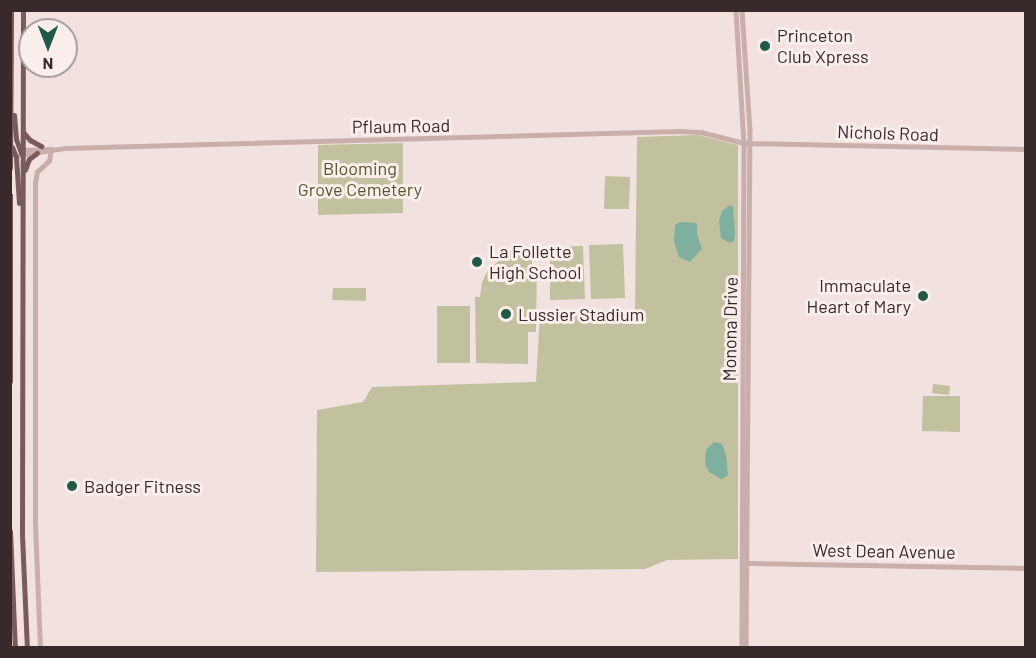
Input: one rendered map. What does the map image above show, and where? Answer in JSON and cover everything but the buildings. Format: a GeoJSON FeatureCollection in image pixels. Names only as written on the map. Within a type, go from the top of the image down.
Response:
{"type":"FeatureCollection","features":[{"type":"Feature","properties":{"kind":"main road"},"geometry":{"type":"LineString","coordinates":[[11,10],[11,124],[22,177],[22,535],[27,648]]}},
{"type":"Feature","properties":{"kind":"main road"},"geometry":{"type":"LineString","coordinates":[[10,168],[23,132],[23,10]]}},
{"type":"Feature","properties":{"kind":"main road"},"geometry":{"type":"LineString","coordinates":[[11,87],[22,222]]}},
{"type":"Feature","properties":{"kind":"main road"},"geometry":{"type":"LineString","coordinates":[[23,132],[40,146]]}},
{"type":"Feature","properties":{"kind":"main road"},"geometry":{"type":"LineString","coordinates":[[22,177],[28,161],[37,153]]}},
{"type":"Feature","properties":{"kind":"main road"},"geometry":{"type":"LineString","coordinates":[[10,195],[10,381]]}},
{"type":"Feature","properties":{"kind":"main road"},"geometry":{"type":"LineString","coordinates":[[10,531],[15,648]]}},
{"type":"Feature","properties":{"kind":"street","name":"Monona Drive"},"geometry":{"type":"LineString","coordinates":[[736,10],[747,143]]}},
{"type":"Feature","properties":{"kind":"street","name":"Monona Drive"},"geometry":{"type":"LineString","coordinates":[[742,10],[747,143],[748,386],[744,648]]}},
{"type":"Feature","properties":{"kind":"street","name":"Pflaum Road"},"geometry":{"type":"LineString","coordinates":[[15,150],[37,153],[51,149],[680,131],[700,132],[747,143]]}},
{"type":"Feature","properties":{"kind":"street","name":"Nichols Road"},"geometry":{"type":"LineString","coordinates":[[747,143],[1026,149]]}},
{"type":"Feature","properties":{"kind":"street","name":"Pflaum Road"},"geometry":{"type":"LineString","coordinates":[[15,150],[40,146],[51,149]]}},
{"type":"Feature","properties":{"kind":"street"},"geometry":{"type":"LineString","coordinates":[[15,150],[51,149],[49,161],[37,172],[35,183],[35,522],[40,648]]}},
{"type":"Feature","properties":{"kind":"street","name":"West Dean Avenue"},"geometry":{"type":"LineString","coordinates":[[745,563],[1026,568]]}},
{"type":"Feature","properties":{"kind":"green space"},"geometry":{"type":"Polygon","coordinates":[[[698,135],[738,145],[738,559],[667,560],[645,569],[316,572],[317,410],[363,402],[372,387],[536,382],[540,313],[635,309],[637,137],[698,135]]]}},
{"type":"Feature","properties":{"kind":"green space","name":"Blooming Grove Cemetery"},"geometry":{"type":"Polygon","coordinates":[[[403,143],[403,213],[318,215],[318,145],[403,143]]]}},
{"type":"Feature","properties":{"kind":"green space"},"geometry":{"type":"Polygon","coordinates":[[[605,176],[630,177],[629,209],[604,209],[605,176]]]}},
{"type":"Feature","properties":{"kind":"green space"},"geometry":{"type":"Polygon","coordinates":[[[623,244],[625,298],[591,299],[589,245],[623,244]]]}},
{"type":"Feature","properties":{"kind":"green space"},"geometry":{"type":"Polygon","coordinates":[[[583,246],[585,299],[550,300],[550,247],[583,246]]]}},
{"type":"Feature","properties":{"kind":"green space","name":"Lussier Stadium"},"geometry":{"type":"Polygon","coordinates":[[[514,248],[532,248],[532,265],[537,265],[536,332],[528,332],[528,364],[476,363],[475,297],[480,297],[482,282],[488,270],[514,248]]]}},
{"type":"Feature","properties":{"kind":"green space"},"geometry":{"type":"Polygon","coordinates":[[[333,288],[366,288],[366,301],[332,300],[333,288]]]}},
{"type":"Feature","properties":{"kind":"green space"},"geometry":{"type":"Polygon","coordinates":[[[437,306],[470,306],[470,363],[437,363],[437,306]]]}},
{"type":"Feature","properties":{"kind":"green space"},"geometry":{"type":"Polygon","coordinates":[[[933,384],[950,386],[949,395],[932,393],[933,384]]]}},
{"type":"Feature","properties":{"kind":"green space"},"geometry":{"type":"Polygon","coordinates":[[[923,396],[960,396],[960,432],[922,431],[923,396]]]}},
{"type":"Feature","properties":{"kind":"shaded area"},"geometry":{"type":"Polygon","coordinates":[[[730,205],[733,207],[735,231],[734,241],[730,243],[721,238],[719,221],[722,211],[730,205]]]}},
{"type":"Feature","properties":{"kind":"shaded area"},"geometry":{"type":"Polygon","coordinates":[[[680,222],[697,223],[697,234],[702,249],[690,262],[679,257],[674,241],[675,225],[680,222]]]}},
{"type":"Feature","properties":{"kind":"shaded area"},"geometry":{"type":"Polygon","coordinates":[[[714,442],[722,444],[726,455],[728,475],[721,479],[709,472],[705,463],[706,450],[714,442]]]}},
{"type":"Feature","properties":{"kind":"place","name":"Princeton Club Xpress"},"geometry":{"type":"Point","coordinates":[765,46]}},
{"type":"Feature","properties":{"kind":"place","name":"La Follette High School"},"geometry":{"type":"Point","coordinates":[477,262]}},
{"type":"Feature","properties":{"kind":"place","name":"Immaculate Heart of Mary"},"geometry":{"type":"Point","coordinates":[923,296]}},
{"type":"Feature","properties":{"kind":"place","name":"Lussier Stadium"},"geometry":{"type":"Point","coordinates":[506,314]}},
{"type":"Feature","properties":{"kind":"place","name":"Badger Fitness"},"geometry":{"type":"Point","coordinates":[72,486]}}]}
